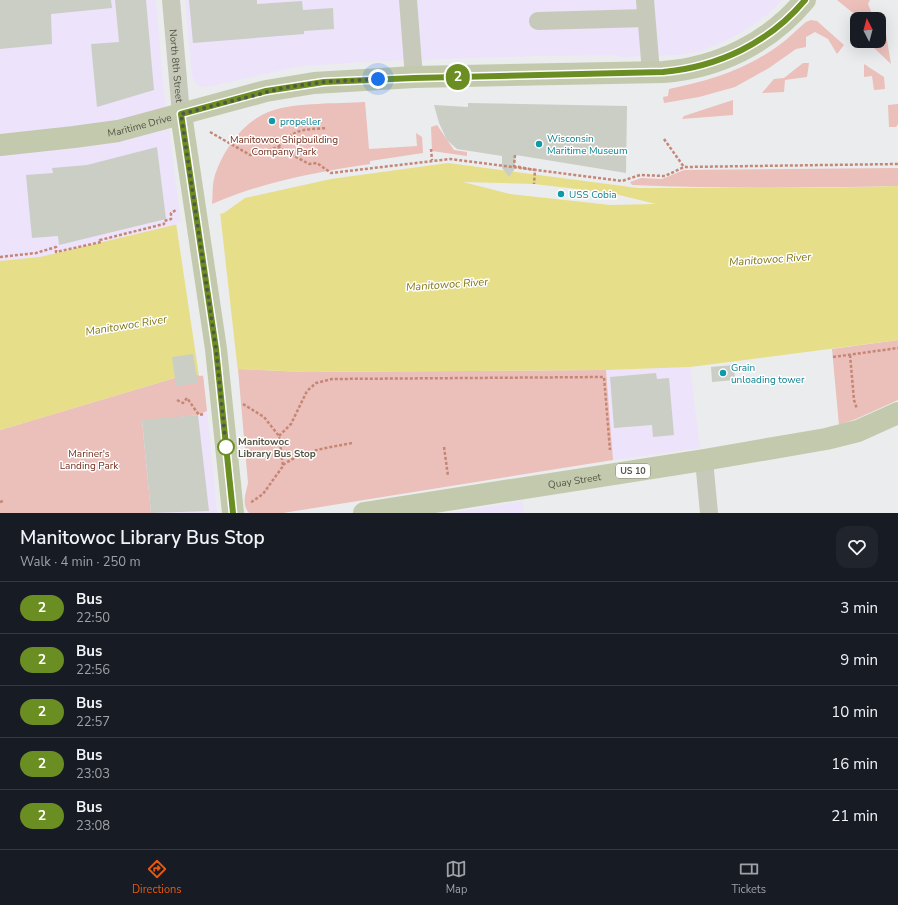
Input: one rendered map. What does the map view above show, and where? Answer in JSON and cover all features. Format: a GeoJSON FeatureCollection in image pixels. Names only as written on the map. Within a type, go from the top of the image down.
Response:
{"type":"FeatureCollection","features":[{"type":"Feature","properties":{"kind":"main road","name":"Maritime Drive"},"geometry":{"type":"LineString","coordinates":[[0,145],[111,132],[266,91],[296,85],[352,80],[651,72],[692,68],[715,62],[739,52],[759,40],[778,26],[805,0]]}},
{"type":"Feature","properties":{"kind":"main road","name":"North 8th Street"},"geometry":{"type":"LineString","coordinates":[[181,114],[186,211],[223,407],[239,510]]}},
{"type":"Feature","properties":{"kind":"main road","name":"Quay Street"},"geometry":{"type":"LineString","coordinates":[[364,513],[704,460],[842,435],[858,431],[898,413]]}},
{"type":"Feature","properties":{"kind":"street","name":"North 8th Street"},"geometry":{"type":"LineString","coordinates":[[171,0],[181,114]]}},
{"type":"Feature","properties":{"kind":"street"},"geometry":{"type":"LineString","coordinates":[[408,0],[414,78]]}},
{"type":"Feature","properties":{"kind":"street"},"geometry":{"type":"LineString","coordinates":[[538,21],[645,9],[651,72]]}},
{"type":"Feature","properties":{"kind":"street"},"geometry":{"type":"LineString","coordinates":[[704,460],[709,513]]}},
{"type":"Feature","properties":{"kind":"path"},"geometry":{"type":"LineString","coordinates":[[210,132],[250,156],[278,147],[289,135],[300,131],[327,128]]}},
{"type":"Feature","properties":{"kind":"path"},"geometry":{"type":"LineString","coordinates":[[664,139],[684,167]]}},
{"type":"Feature","properties":{"kind":"path"},"geometry":{"type":"LineString","coordinates":[[278,147],[309,164],[317,163],[331,173],[450,159],[622,181],[640,175],[665,176],[684,167],[898,164]]}},
{"type":"Feature","properties":{"kind":"path"},"geometry":{"type":"LineString","coordinates":[[431,148],[432,160]]}},
{"type":"Feature","properties":{"kind":"path"},"geometry":{"type":"LineString","coordinates":[[515,155],[514,166],[535,170],[534,184]]}},
{"type":"Feature","properties":{"kind":"path"},"geometry":{"type":"LineString","coordinates":[[0,256],[36,253],[56,248],[56,252],[101,242],[100,240],[164,224],[164,221],[171,220],[171,213],[186,211]]}},
{"type":"Feature","properties":{"kind":"path"},"geometry":{"type":"LineString","coordinates":[[833,358],[898,348]]}},
{"type":"Feature","properties":{"kind":"path"},"geometry":{"type":"LineString","coordinates":[[850,355],[854,400],[857,409]]}},
{"type":"Feature","properties":{"kind":"path"},"geometry":{"type":"LineString","coordinates":[[279,436],[291,424],[307,391],[316,383],[332,379],[604,377],[610,450]]}},
{"type":"Feature","properties":{"kind":"path"},"geometry":{"type":"LineString","coordinates":[[177,400],[183,403],[187,398],[199,415],[223,407],[264,417],[279,436],[283,466]]}},
{"type":"Feature","properties":{"kind":"path"},"geometry":{"type":"LineString","coordinates":[[239,510],[263,494],[283,466],[300,455],[352,443]]}},
{"type":"Feature","properties":{"kind":"path"},"geometry":{"type":"LineString","coordinates":[[444,448],[448,476]]}},
{"type":"Feature","properties":{"kind":"shaded area"},"geometry":{"type":"Polygon","coordinates":[[[0,0],[156,0],[163,84],[181,223],[40,257],[0,261],[0,0]]]}},
{"type":"Feature","properties":{"kind":"shaded area"},"geometry":{"type":"Polygon","coordinates":[[[185,0],[782,0],[768,14],[747,29],[725,41],[700,51],[679,55],[621,57],[613,55],[536,56],[383,61],[300,66],[203,88],[196,84],[192,76],[185,0]]]}},
{"type":"Feature","properties":{"kind":"shaded area"},"geometry":{"type":"Polygon","coordinates":[[[690,367],[700,448],[613,460],[606,370],[690,367]]]}},
{"type":"Feature","properties":{"kind":"shaded area"},"geometry":{"type":"Polygon","coordinates":[[[207,411],[217,513],[151,513],[142,420],[198,415],[207,411]]]}},
{"type":"Feature","properties":{"kind":"shaded area"},"geometry":{"type":"Polygon","coordinates":[[[523,501],[524,513],[450,513],[523,501]]]}},
{"type":"Feature","properties":{"kind":"green space"},"geometry":{"type":"Polygon","coordinates":[[[837,0],[870,0],[868,4],[871,12],[852,12],[837,0]]]}},
{"type":"Feature","properties":{"kind":"green space"},"geometry":{"type":"Polygon","coordinates":[[[811,20],[817,21],[844,45],[837,54],[828,39],[815,32],[806,37],[806,47],[796,49],[769,68],[735,87],[699,97],[664,103],[663,97],[668,96],[669,89],[726,74],[753,62],[778,46],[806,22],[811,20]]]}},
{"type":"Feature","properties":{"kind":"green space"},"geometry":{"type":"Polygon","coordinates":[[[886,34],[891,64],[874,48],[886,48],[886,34]]]}},
{"type":"Feature","properties":{"kind":"green space"},"geometry":{"type":"Polygon","coordinates":[[[803,63],[809,63],[807,77],[785,80],[784,92],[762,93],[774,79],[784,78],[803,63]]]}},
{"type":"Feature","properties":{"kind":"green space"},"geometry":{"type":"Polygon","coordinates":[[[864,64],[884,77],[885,89],[874,90],[872,76],[864,77],[864,64]]]}},
{"type":"Feature","properties":{"kind":"green space"},"geometry":{"type":"Polygon","coordinates":[[[733,100],[733,115],[682,119],[684,116],[733,100]]]}},
{"type":"Feature","properties":{"kind":"green space","name":"Manitowoc Shipbuilding Company Park"},"geometry":{"type":"Polygon","coordinates":[[[365,102],[369,149],[417,146],[416,133],[422,137],[423,153],[370,161],[370,164],[290,179],[231,196],[212,204],[214,179],[222,158],[235,138],[243,129],[261,115],[281,108],[293,106],[365,102]]]}},
{"type":"Feature","properties":{"kind":"green space"},"geometry":{"type":"Polygon","coordinates":[[[898,104],[898,124],[896,127],[889,127],[888,105],[898,104]]]}},
{"type":"Feature","properties":{"kind":"green space"},"geometry":{"type":"Polygon","coordinates":[[[437,125],[454,150],[467,152],[467,156],[432,151],[431,127],[437,125]]]}},
{"type":"Feature","properties":{"kind":"green space"},"geometry":{"type":"Polygon","coordinates":[[[898,168],[898,186],[732,188],[632,185],[630,182],[641,178],[662,179],[684,170],[898,168]]]}},
{"type":"Feature","properties":{"kind":"green space"},"geometry":{"type":"Polygon","coordinates":[[[898,340],[898,400],[839,425],[832,349],[898,340]]]}},
{"type":"Feature","properties":{"kind":"green space"},"geometry":{"type":"Polygon","coordinates":[[[238,369],[304,372],[606,370],[613,460],[283,513],[249,513],[245,506],[245,495],[248,483],[238,369]]]}},
{"type":"Feature","properties":{"kind":"green space","name":"Mariner's Landing Park"},"geometry":{"type":"Polygon","coordinates":[[[203,374],[207,411],[198,415],[142,421],[151,513],[0,513],[0,430],[178,377],[203,374]]]}},
{"type":"Feature","properties":{"kind":"water","name":"Manitowoc River"},"geometry":{"type":"Polygon","coordinates":[[[448,163],[638,188],[824,188],[898,186],[898,340],[690,367],[606,370],[304,372],[238,369],[178,377],[0,430],[0,261],[40,257],[224,213],[245,198],[331,179],[448,163]],[[463,182],[510,194],[610,205],[656,204],[611,193],[534,184],[463,182]]]}},
{"type":"Feature","properties":{"kind":"pier"},"geometry":{"type":"Polygon","coordinates":[[[220,212],[238,372],[199,376],[176,223],[220,212]]]}},
{"type":"Feature","properties":{"kind":"building"},"geometry":{"type":"Polygon","coordinates":[[[0,0],[111,0],[112,8],[51,14],[52,44],[0,49],[0,0]]]}},
{"type":"Feature","properties":{"kind":"building"},"geometry":{"type":"Polygon","coordinates":[[[115,0],[146,0],[154,90],[97,107],[91,44],[119,42],[115,0]]]}},
{"type":"Feature","properties":{"kind":"building"},"geometry":{"type":"Polygon","coordinates":[[[189,0],[257,0],[257,4],[302,1],[303,10],[333,8],[334,29],[304,31],[304,34],[193,43],[189,0]]]}},
{"type":"Feature","properties":{"kind":"building","name":"Wisconsin Maritime Museum"},"geometry":{"type":"Polygon","coordinates":[[[468,103],[627,106],[626,173],[516,155],[514,170],[509,177],[502,168],[502,156],[457,149],[447,140],[439,123],[434,105],[468,107],[468,103]]]}},
{"type":"Feature","properties":{"kind":"building"},"geometry":{"type":"Polygon","coordinates":[[[157,147],[166,219],[59,245],[58,236],[32,238],[26,175],[53,173],[52,168],[87,165],[157,147]]]}},
{"type":"Feature","properties":{"kind":"building"},"geometry":{"type":"Polygon","coordinates":[[[193,354],[198,383],[176,386],[172,357],[193,354]]]}},
{"type":"Feature","properties":{"kind":"building","name":"Grain unloading tower"},"geometry":{"type":"Polygon","coordinates":[[[734,365],[735,380],[712,382],[711,367],[734,365]]]}},
{"type":"Feature","properties":{"kind":"building"},"geometry":{"type":"Polygon","coordinates":[[[656,373],[657,379],[669,378],[674,435],[653,437],[652,425],[614,428],[610,377],[656,373]]]}},
{"type":"Feature","properties":{"kind":"building"},"geometry":{"type":"Polygon","coordinates":[[[198,415],[209,511],[151,513],[142,420],[198,415]]]}},
{"type":"Feature","properties":{"kind":"bus line","name":"2"},"geometry":{"type":"LineString","coordinates":[[233,513],[223,403],[216,349],[181,114],[266,91],[296,85],[324,82],[414,78],[663,72],[683,70],[702,66],[719,60],[749,46],[769,34],[787,19],[805,0]]}},
{"type":"Feature","properties":{"kind":"place","name":"propeller"},"geometry":{"type":"Point","coordinates":[272,121]}},
{"type":"Feature","properties":{"kind":"place","name":"Wisconsin Maritime Museum"},"geometry":{"type":"Point","coordinates":[539,144]}},
{"type":"Feature","properties":{"kind":"place","name":"USS Cobia"},"geometry":{"type":"Point","coordinates":[561,194]}},
{"type":"Feature","properties":{"kind":"place","name":"Grain unloading tower"},"geometry":{"type":"Point","coordinates":[723,373]}},
{"type":"Feature","properties":{"kind":"place","name":"Manitowoc Library Bus Stop"},"geometry":{"type":"Point","coordinates":[226,447]}},
{"type":"Feature","properties":{"kind":"route"},"geometry":{"type":"LineString","coordinates":[[226,447],[223,403],[216,349],[181,114],[266,91],[296,85],[378,79]]}}]}
